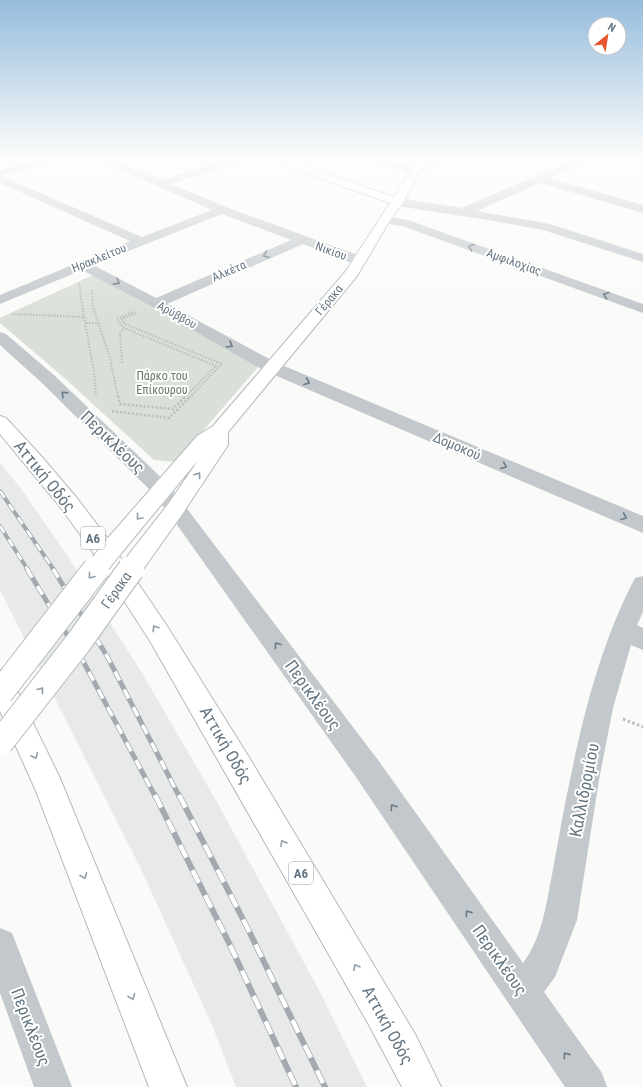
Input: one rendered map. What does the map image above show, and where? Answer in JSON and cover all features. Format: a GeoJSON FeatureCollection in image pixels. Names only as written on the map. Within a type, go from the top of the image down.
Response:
{"type":"FeatureCollection","features":[{"type":"Feature","properties":{"kind":"main road","name":"Γέρακα"},"geometry":{"type":"LineString","coordinates":[[0,693],[115,545],[169,499],[218,445],[220,430],[359,262],[391,210]]}},
{"type":"Feature","properties":{"kind":"main road","name":"Αττική Οδός"},"geometry":{"type":"LineString","coordinates":[[0,422],[75,512],[177,661],[402,1047],[422,1087]]}},
{"type":"Feature","properties":{"kind":"main road","name":"Γέρακα"},"geometry":{"type":"LineString","coordinates":[[0,743],[78,643],[169,499]]}},
{"type":"Feature","properties":{"kind":"main road"},"geometry":{"type":"LineString","coordinates":[[0,682],[49,786],[168,1087]]}},
{"type":"Feature","properties":{"kind":"street"},"geometry":{"type":"LineString","coordinates":[[71,210],[140,241]]}},
{"type":"Feature","properties":{"kind":"street","name":"Ηρακλείτου"},"geometry":{"type":"LineString","coordinates":[[0,300],[82,264],[222,210]]}},
{"type":"Feature","properties":{"kind":"street","name":"Νικίου"},"geometry":{"type":"LineString","coordinates":[[222,210],[350,257],[359,262]]}},
{"type":"Feature","properties":{"kind":"street"},"geometry":{"type":"LineString","coordinates":[[449,210],[546,227],[643,258]]}},
{"type":"Feature","properties":{"kind":"street"},"geometry":{"type":"LineString","coordinates":[[464,212],[469,210]]}},
{"type":"Feature","properties":{"kind":"street","name":"Αμφιλοχίας"},"geometry":{"type":"LineString","coordinates":[[384,220],[404,223],[643,309]]}},
{"type":"Feature","properties":{"kind":"street","name":"Αλκέτα"},"geometry":{"type":"LineString","coordinates":[[154,302],[302,240]]}},
{"type":"Feature","properties":{"kind":"street","name":"Αρύββου"},"geometry":{"type":"LineString","coordinates":[[82,264],[271,367]]}},
{"type":"Feature","properties":{"kind":"street","name":"Περικλέους"},"geometry":{"type":"LineString","coordinates":[[0,337],[49,380],[169,499],[368,770],[588,1087]]}},
{"type":"Feature","properties":{"kind":"street","name":"Δομοκού"},"geometry":{"type":"LineString","coordinates":[[271,367],[643,525]]}},
{"type":"Feature","properties":{"kind":"street","name":"Καλλιδρομίου"},"geometry":{"type":"LineString","coordinates":[[522,992],[543,965],[560,920],[584,780],[600,708],[633,634],[643,585]]}},
{"type":"Feature","properties":{"kind":"street","name":"Περικλέους"},"geometry":{"type":"LineString","coordinates":[[0,945],[53,1087]]}},
{"type":"Feature","properties":{"kind":"path"},"geometry":{"type":"LineString","coordinates":[[82,264],[88,273],[93,295],[93,307],[110,358],[120,404],[173,409],[216,366],[124,328],[117,319],[154,302]]}},
{"type":"Feature","properties":{"kind":"path"},"geometry":{"type":"LineString","coordinates":[[79,280],[97,402]]}},
{"type":"Feature","properties":{"kind":"path"},"geometry":{"type":"LineString","coordinates":[[107,411],[170,418],[222,364],[125,324],[122,319],[154,302]]}},
{"type":"Feature","properties":{"kind":"path"},"geometry":{"type":"LineString","coordinates":[[8,314],[84,317]]}},
{"type":"Feature","properties":{"kind":"path"},"geometry":{"type":"LineString","coordinates":[[11,315],[84,319],[86,324]]}},
{"type":"Feature","properties":{"kind":"path"},"geometry":{"type":"LineString","coordinates":[[86,324],[99,323]]}},
{"type":"Feature","properties":{"kind":"path"},"geometry":{"type":"LineString","coordinates":[[122,362],[120,332],[124,328]]}},
{"type":"Feature","properties":{"kind":"shaded area"},"geometry":{"type":"Polygon","coordinates":[[[0,463],[19,486],[65,552],[142,673],[217,802],[321,994],[367,1087],[236,1087],[212,1025],[139,865],[0,590],[0,463]]]}},
{"type":"Feature","properties":{"kind":"green space","name":"Πάρκο του Επίκουρου"},"geometry":{"type":"Polygon","coordinates":[[[93,275],[259,366],[176,462],[154,460],[61,375],[0,323],[0,318],[93,275]]]}},
{"type":"Feature","properties":{"kind":"railway"},"geometry":{"type":"LineString","coordinates":[[0,491],[54,570]]}},
{"type":"Feature","properties":{"kind":"railway"},"geometry":{"type":"LineString","coordinates":[[0,526],[28,570]]}},
{"type":"Feature","properties":{"kind":"railway"},"geometry":{"type":"LineString","coordinates":[[27,569],[83,661],[155,796]]}},
{"type":"Feature","properties":{"kind":"railway"},"geometry":{"type":"LineString","coordinates":[[53,569],[107,656],[179,796]]}},
{"type":"Feature","properties":{"kind":"railway"},"geometry":{"type":"LineString","coordinates":[[155,795],[229,943],[296,1087]]}},
{"type":"Feature","properties":{"kind":"railway"},"geometry":{"type":"LineString","coordinates":[[179,795],[248,929],[325,1087]]}}]}
